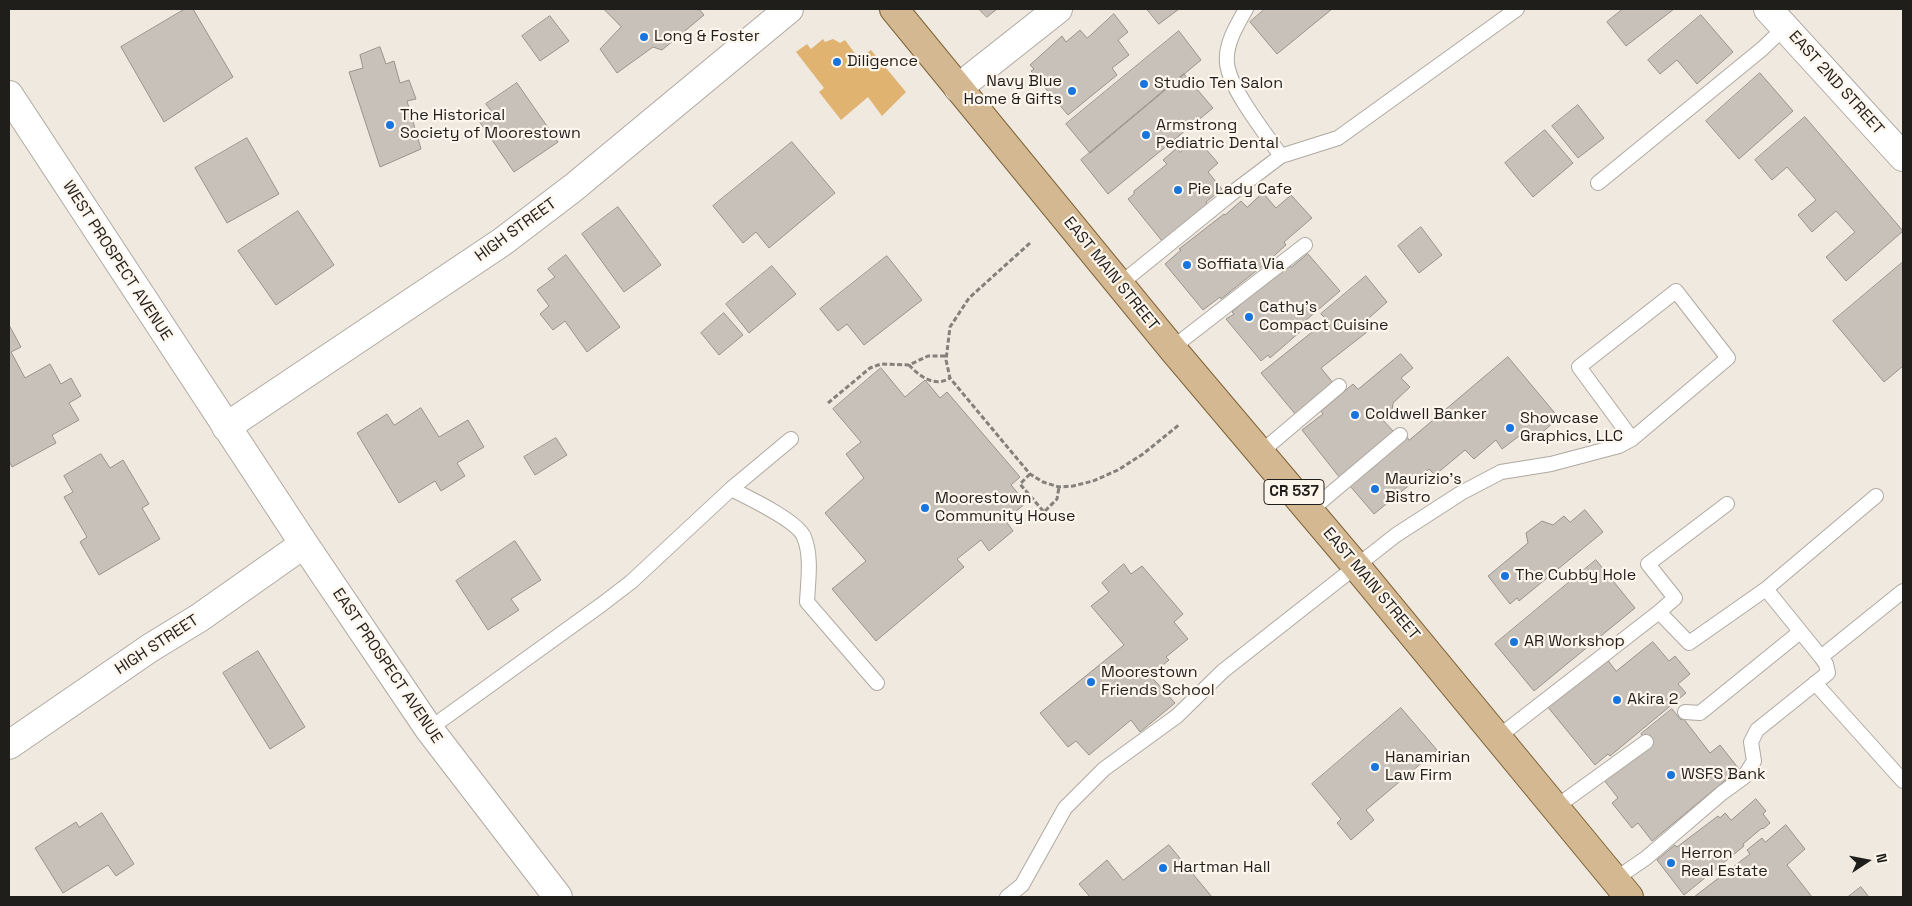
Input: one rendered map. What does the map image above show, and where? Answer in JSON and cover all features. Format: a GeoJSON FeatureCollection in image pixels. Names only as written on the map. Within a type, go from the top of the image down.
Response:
{"type":"FeatureCollection","features":[{"type":"Feature","properties":{"kind":"main road","name":"CR 537"},"geometry":{"type":"LineString","coordinates":[[894,9],[958,88]]}},
{"type":"Feature","properties":{"kind":"main road","name":"EAST MAIN STREET"},"geometry":{"type":"LineString","coordinates":[[958,88],[1172,348],[1498,737],[1622,889]]}},
{"type":"Feature","properties":{"kind":"street","name":"HIGH STREET"},"geometry":{"type":"LineString","coordinates":[[226,427],[502,242],[573,188],[789,9]]}},
{"type":"Feature","properties":{"kind":"street"},"geometry":{"type":"LineString","coordinates":[[958,88],[1058,9]]}},
{"type":"Feature","properties":{"kind":"street","name":"EAST 2ND STREET"},"geometry":{"type":"LineString","coordinates":[[1776,18],[1903,157]]}},
{"type":"Feature","properties":{"kind":"street","name":"WEST PROSPECT AVENUE"},"geometry":{"type":"LineString","coordinates":[[9,95],[226,427]]}},
{"type":"Feature","properties":{"kind":"street","name":"EAST PROSPECT AVENUE"},"geometry":{"type":"LineString","coordinates":[[226,427],[429,730],[558,897]]}},
{"type":"Feature","properties":{"kind":"street","name":"HIGH STREET"},"geometry":{"type":"LineString","coordinates":[[9,745],[150,648],[199,618],[304,544]]}},
{"type":"Feature","properties":{"kind":"lane"},"geometry":{"type":"LineString","coordinates":[[1246,9],[1230,42],[1227,64],[1236,88],[1281,156]]}},
{"type":"Feature","properties":{"kind":"lane"},"geometry":{"type":"LineString","coordinates":[[1120,284],[1281,156],[1338,138],[1517,9]]}},
{"type":"Feature","properties":{"kind":"lane"},"geometry":{"type":"LineString","coordinates":[[1598,183],[1762,48],[1776,18]]}},
{"type":"Feature","properties":{"kind":"lane"},"geometry":{"type":"LineString","coordinates":[[1172,348],[1305,245]]}},
{"type":"Feature","properties":{"kind":"lane"},"geometry":{"type":"LineString","coordinates":[[1007,897],[1022,885],[1065,808],[1104,769],[1177,716],[1223,671],[1396,535],[1461,493],[1502,472],[1551,464],[1619,446],[1632,439],[1728,358],[1676,291],[1579,367],[1632,439]]}},
{"type":"Feature","properties":{"kind":"lane"},"geometry":{"type":"LineString","coordinates":[[1261,452],[1339,386]]}},
{"type":"Feature","properties":{"kind":"lane"},"geometry":{"type":"LineString","coordinates":[[1310,511],[1400,435]]}},
{"type":"Feature","properties":{"kind":"lane"},"geometry":{"type":"LineString","coordinates":[[429,730],[632,582],[731,489],[791,439]]}},
{"type":"Feature","properties":{"kind":"lane"},"geometry":{"type":"LineString","coordinates":[[731,489],[767,506],[804,534],[808,554],[807,602],[877,683]]}},
{"type":"Feature","properties":{"kind":"lane"},"geometry":{"type":"LineString","coordinates":[[1660,612],[1689,643],[1766,589],[1876,496]]}},
{"type":"Feature","properties":{"kind":"lane"},"geometry":{"type":"LineString","coordinates":[[1498,737],[1660,612],[1675,598],[1648,564],[1727,504]]}},
{"type":"Feature","properties":{"kind":"lane"},"geometry":{"type":"LineString","coordinates":[[1622,889],[1646,858],[1722,793],[1744,777],[1754,761],[1751,742],[1757,730],[1828,673],[1826,664],[1821,657],[1766,589]]}},
{"type":"Feature","properties":{"kind":"lane"},"geometry":{"type":"LineString","coordinates":[[1821,657],[1903,591]]}},
{"type":"Feature","properties":{"kind":"lane"},"geometry":{"type":"LineString","coordinates":[[1685,712],[1700,713],[1800,632]]}},
{"type":"Feature","properties":{"kind":"lane"},"geometry":{"type":"LineString","coordinates":[[1815,682],[1903,781]]}},
{"type":"Feature","properties":{"kind":"lane"},"geometry":{"type":"LineString","coordinates":[[1556,807],[1646,742]]}},
{"type":"Feature","properties":{"kind":"path"},"geometry":{"type":"LineString","coordinates":[[1030,243],[969,298],[950,327],[946,356],[950,378],[1030,474],[1043,482],[1059,487],[1093,481],[1118,470],[1143,454],[1180,424]]}},
{"type":"Feature","properties":{"kind":"path"},"geometry":{"type":"LineString","coordinates":[[828,403],[870,368],[880,364],[909,365],[928,356],[946,356]]}},
{"type":"Feature","properties":{"kind":"path"},"geometry":{"type":"LineString","coordinates":[[909,365],[918,374],[932,381],[944,382],[950,378]]}},
{"type":"Feature","properties":{"kind":"path"},"geometry":{"type":"LineString","coordinates":[[1030,474],[1020,484],[1044,512],[1057,499],[1059,487]]}},
{"type":"Feature","properties":{"kind":"shaded area"},"geometry":{"type":"Polygon","coordinates":[[[823,39],[825,42],[833,39],[840,43],[845,40],[859,59],[871,50],[906,92],[882,116],[868,97],[841,120],[819,92],[824,88],[796,52],[807,44],[811,49],[823,39]]]}},
{"type":"Feature","properties":{"kind":"building"},"geometry":{"type":"Polygon","coordinates":[[[185,9],[193,9],[233,77],[164,122],[121,47],[185,9]]]}},
{"type":"Feature","properties":{"kind":"building","name":"Long & Foster"},"geometry":{"type":"Polygon","coordinates":[[[604,9],[699,9],[704,15],[662,50],[653,47],[617,73],[600,49],[621,27],[604,9]]]}},
{"type":"Feature","properties":{"kind":"building"},"geometry":{"type":"Polygon","coordinates":[[[979,9],[997,9],[987,17],[979,9]]]}},
{"type":"Feature","properties":{"kind":"building"},"geometry":{"type":"Polygon","coordinates":[[[1147,9],[1179,9],[1159,24],[1147,9]]]}},
{"type":"Feature","properties":{"kind":"building"},"geometry":{"type":"Polygon","coordinates":[[[1265,9],[1332,9],[1277,54],[1250,22],[1265,9]]]}},
{"type":"Feature","properties":{"kind":"building"},"geometry":{"type":"Polygon","coordinates":[[[1623,9],[1674,9],[1626,46],[1607,22],[1623,9]]]}},
{"type":"Feature","properties":{"kind":"building"},"geometry":{"type":"Polygon","coordinates":[[[1114,14],[1128,32],[1118,40],[1129,55],[1112,68],[1117,75],[1068,115],[1031,71],[1034,69],[1030,65],[1062,36],[1066,42],[1080,30],[1087,38],[1114,14]]]}},
{"type":"Feature","properties":{"kind":"building"},"geometry":{"type":"Polygon","coordinates":[[[1701,15],[1733,52],[1697,84],[1677,60],[1660,74],[1648,60],[1701,15]]]}},
{"type":"Feature","properties":{"kind":"building"},"geometry":{"type":"Polygon","coordinates":[[[550,16],[569,41],[540,61],[522,36],[550,16]]]}},
{"type":"Feature","properties":{"kind":"building","name":"Studio Ten Salon"},"geometry":{"type":"Polygon","coordinates":[[[1179,31],[1201,60],[1090,153],[1066,124],[1179,31]]]}},
{"type":"Feature","properties":{"kind":"building","name":"The Historical Society of Moorestown"},"geometry":{"type":"Polygon","coordinates":[[[380,47],[386,64],[394,61],[400,83],[409,80],[416,99],[407,101],[421,149],[380,167],[349,72],[363,68],[360,55],[380,47]]]}},
{"type":"Feature","properties":{"kind":"building"},"geometry":{"type":"Polygon","coordinates":[[[1760,73],[1793,111],[1739,159],[1706,121],[1760,73]]]}},
{"type":"Feature","properties":{"kind":"building","name":"Armstrong Pediatric Dental"},"geometry":{"type":"Polygon","coordinates":[[[1184,74],[1213,108],[1108,194],[1081,160],[1184,74]]]}},
{"type":"Feature","properties":{"kind":"building"},"geometry":{"type":"Polygon","coordinates":[[[517,83],[558,142],[514,172],[479,121],[492,112],[486,104],[517,83]]]}},
{"type":"Feature","properties":{"kind":"building"},"geometry":{"type":"Polygon","coordinates":[[[1578,105],[1604,138],[1578,158],[1552,126],[1578,105]]]}},
{"type":"Feature","properties":{"kind":"building"},"geometry":{"type":"Polygon","coordinates":[[[1805,117],[1903,231],[1846,281],[1826,257],[1855,232],[1836,211],[1812,232],[1798,215],[1816,200],[1787,167],[1772,180],[1755,160],[1805,117]]]}},
{"type":"Feature","properties":{"kind":"building"},"geometry":{"type":"Polygon","coordinates":[[[1545,130],[1573,163],[1533,197],[1505,163],[1545,130]]]}},
{"type":"Feature","properties":{"kind":"building"},"geometry":{"type":"Polygon","coordinates":[[[247,138],[279,194],[227,223],[195,168],[247,138]]]}},
{"type":"Feature","properties":{"kind":"building","name":"Pie Lady Cafe"},"geometry":{"type":"Polygon","coordinates":[[[1197,139],[1218,163],[1208,172],[1222,189],[1206,202],[1208,205],[1162,241],[1128,199],[1134,194],[1134,191],[1167,164],[1163,160],[1177,148],[1180,152],[1197,139]]]}},
{"type":"Feature","properties":{"kind":"building"},"geometry":{"type":"Polygon","coordinates":[[[792,142],[835,193],[769,248],[756,232],[743,243],[713,206],[792,142]]]}},
{"type":"Feature","properties":{"kind":"building"},"geometry":{"type":"Polygon","coordinates":[[[1263,193],[1276,208],[1291,195],[1312,218],[1284,242],[1286,245],[1265,264],[1221,299],[1220,297],[1203,310],[1165,264],[1181,250],[1179,249],[1241,201],[1247,207],[1263,193]]]}},
{"type":"Feature","properties":{"kind":"building"},"geometry":{"type":"Polygon","coordinates":[[[618,207],[661,265],[624,292],[582,234],[618,207]]]}},
{"type":"Feature","properties":{"kind":"building"},"geometry":{"type":"Polygon","coordinates":[[[298,211],[334,265],[276,305],[238,251],[298,211]]]}},
{"type":"Feature","properties":{"kind":"building"},"geometry":{"type":"Polygon","coordinates":[[[1421,227],[1442,255],[1419,273],[1398,246],[1421,227]]]}},
{"type":"Feature","properties":{"kind":"building"},"geometry":{"type":"Polygon","coordinates":[[[1308,254],[1340,291],[1298,327],[1301,331],[1270,358],[1268,355],[1261,361],[1226,319],[1234,314],[1232,312],[1270,278],[1272,280],[1289,265],[1291,267],[1308,254]]]}},
{"type":"Feature","properties":{"kind":"building"},"geometry":{"type":"Polygon","coordinates":[[[566,255],[620,327],[587,352],[565,321],[553,330],[540,314],[549,306],[537,290],[555,277],[548,269],[566,255]]]}},
{"type":"Feature","properties":{"kind":"building"},"geometry":{"type":"Polygon","coordinates":[[[887,256],[922,300],[864,345],[847,324],[838,331],[820,309],[887,256]]]}},
{"type":"Feature","properties":{"kind":"building"},"geometry":{"type":"Polygon","coordinates":[[[1903,262],[1903,366],[1884,382],[1833,321],[1903,262]]]}},
{"type":"Feature","properties":{"kind":"building"},"geometry":{"type":"Polygon","coordinates":[[[772,266],[796,294],[749,333],[726,304],[772,266]]]}},
{"type":"Feature","properties":{"kind":"building"},"geometry":{"type":"Polygon","coordinates":[[[1366,276],[1387,302],[1361,325],[1367,332],[1321,368],[1334,384],[1296,415],[1261,373],[1327,320],[1321,314],[1366,276]]]}},
{"type":"Feature","properties":{"kind":"building"},"geometry":{"type":"Polygon","coordinates":[[[724,313],[743,335],[719,355],[701,333],[724,313]]]}},
{"type":"Feature","properties":{"kind":"building"},"geometry":{"type":"Polygon","coordinates":[[[9,325],[21,347],[11,352],[25,378],[50,364],[61,384],[71,378],[81,396],[69,403],[79,420],[52,435],[56,443],[12,467],[9,461],[9,325]]]}},
{"type":"Feature","properties":{"kind":"building","name":"Coldwell Banker"},"geometry":{"type":"Polygon","coordinates":[[[1401,354],[1413,368],[1401,378],[1410,387],[1393,403],[1392,411],[1385,417],[1379,416],[1395,433],[1340,478],[1302,430],[1323,414],[1321,411],[1353,384],[1358,389],[1401,354]]]}},
{"type":"Feature","properties":{"kind":"building"},"geometry":{"type":"Polygon","coordinates":[[[1508,357],[1559,418],[1534,439],[1527,430],[1502,449],[1496,440],[1474,459],[1465,450],[1435,475],[1429,469],[1374,514],[1350,486],[1407,437],[1409,440],[1508,357]]]}},
{"type":"Feature","properties":{"kind":"building","name":"Moorestown Community House"},"geometry":{"type":"Polygon","coordinates":[[[881,368],[905,397],[925,380],[940,398],[947,392],[1020,477],[1011,485],[1026,503],[1005,520],[1013,531],[989,551],[981,540],[957,559],[964,567],[876,641],[832,589],[866,561],[825,513],[864,478],[846,454],[861,442],[833,409],[881,368]]]}},
{"type":"Feature","properties":{"kind":"building"},"geometry":{"type":"Polygon","coordinates":[[[421,408],[439,437],[468,420],[484,447],[457,463],[465,476],[441,491],[435,481],[399,503],[357,433],[387,414],[394,425],[421,408]]]}},
{"type":"Feature","properties":{"kind":"building"},"geometry":{"type":"Polygon","coordinates":[[[556,438],[567,455],[535,475],[524,457],[556,438]]]}},
{"type":"Feature","properties":{"kind":"building"},"geometry":{"type":"Polygon","coordinates":[[[101,454],[110,468],[123,460],[149,504],[142,508],[160,539],[99,575],[80,542],[87,537],[64,497],[73,492],[64,476],[101,454]]]}},
{"type":"Feature","properties":{"kind":"building"},"geometry":{"type":"Polygon","coordinates":[[[1585,510],[1603,532],[1519,601],[1517,598],[1510,604],[1488,576],[1528,543],[1526,533],[1542,521],[1553,525],[1564,516],[1570,522],[1585,510]]]}},
{"type":"Feature","properties":{"kind":"building"},"geometry":{"type":"Polygon","coordinates":[[[515,541],[541,580],[511,599],[519,610],[488,630],[456,581],[515,541]]]}},
{"type":"Feature","properties":{"kind":"building"},"geometry":{"type":"Polygon","coordinates":[[[1596,560],[1635,608],[1534,691],[1495,644],[1596,560]]]}},
{"type":"Feature","properties":{"kind":"building"},"geometry":{"type":"Polygon","coordinates":[[[1124,564],[1131,574],[1142,566],[1183,614],[1174,622],[1188,639],[1166,657],[1169,660],[1152,674],[1148,670],[1146,671],[1175,703],[1140,732],[1131,720],[1089,755],[1076,741],[1068,747],[1040,713],[1124,645],[1091,606],[1109,592],[1102,583],[1124,564]]]}},
{"type":"Feature","properties":{"kind":"building","name":"Akira 2"},"geometry":{"type":"Polygon","coordinates":[[[1653,642],[1669,661],[1675,656],[1690,674],[1678,684],[1686,693],[1610,756],[1608,754],[1595,765],[1547,706],[1606,658],[1616,671],[1653,642]]]}},
{"type":"Feature","properties":{"kind":"building"},"geometry":{"type":"Polygon","coordinates":[[[258,651],[305,727],[270,749],[223,673],[258,651]]]}},
{"type":"Feature","properties":{"kind":"building","name":"Hanamirian Law Firm"},"geometry":{"type":"Polygon","coordinates":[[[1401,708],[1437,750],[1366,810],[1374,820],[1351,840],[1337,823],[1341,819],[1312,784],[1401,708]]]}},
{"type":"Feature","properties":{"kind":"building","name":"WSFS Bank"},"geometry":{"type":"Polygon","coordinates":[[[1672,709],[1681,720],[1683,718],[1710,753],[1720,745],[1739,769],[1652,841],[1638,823],[1632,828],[1612,803],[1618,798],[1604,780],[1649,745],[1641,734],[1672,709]]]}},
{"type":"Feature","properties":{"kind":"building"},"geometry":{"type":"Polygon","coordinates":[[[1756,799],[1766,811],[1763,814],[1770,823],[1684,895],[1657,860],[1675,845],[1677,847],[1718,816],[1720,818],[1725,813],[1731,820],[1756,799]]]}},
{"type":"Feature","properties":{"kind":"building"},"geometry":{"type":"Polygon","coordinates":[[[102,813],[134,864],[116,876],[108,865],[63,893],[35,848],[76,822],[79,827],[102,813]]]}},
{"type":"Feature","properties":{"kind":"building"},"geometry":{"type":"Polygon","coordinates":[[[1786,825],[1805,849],[1787,865],[1812,897],[1694,897],[1750,854],[1747,850],[1762,838],[1765,842],[1786,825]]]}},
{"type":"Feature","properties":{"kind":"building","name":"Hartman Hall"},"geometry":{"type":"Polygon","coordinates":[[[1169,845],[1212,897],[1090,897],[1079,884],[1107,860],[1123,880],[1169,845]]]}},
{"type":"Feature","properties":{"kind":"building"},"geometry":{"type":"Polygon","coordinates":[[[1861,887],[1869,897],[1848,897],[1861,887]]]}},
{"type":"Feature","properties":{"kind":"place","name":"Long & Foster"},"geometry":{"type":"Point","coordinates":[644,37]}},
{"type":"Feature","properties":{"kind":"place","name":"Diligence"},"geometry":{"type":"Point","coordinates":[837,62]}},
{"type":"Feature","properties":{"kind":"place","name":"Studio Ten Salon"},"geometry":{"type":"Point","coordinates":[1144,84]}},
{"type":"Feature","properties":{"kind":"place","name":"Navy Blue Home & Gifts"},"geometry":{"type":"Point","coordinates":[1072,91]}},
{"type":"Feature","properties":{"kind":"place","name":"The Historical Society of Moorestown"},"geometry":{"type":"Point","coordinates":[390,125]}},
{"type":"Feature","properties":{"kind":"place","name":"Armstrong Pediatric Dental"},"geometry":{"type":"Point","coordinates":[1146,135]}},
{"type":"Feature","properties":{"kind":"place","name":"Pie Lady Cafe"},"geometry":{"type":"Point","coordinates":[1178,190]}},
{"type":"Feature","properties":{"kind":"place","name":"Soffiata Via"},"geometry":{"type":"Point","coordinates":[1187,265]}},
{"type":"Feature","properties":{"kind":"place","name":"Cathy's Compact Cuisine"},"geometry":{"type":"Point","coordinates":[1249,317]}},
{"type":"Feature","properties":{"kind":"place","name":"Coldwell Banker"},"geometry":{"type":"Point","coordinates":[1355,415]}},
{"type":"Feature","properties":{"kind":"place","name":"Showcase Graphics, LLC"},"geometry":{"type":"Point","coordinates":[1510,428]}},
{"type":"Feature","properties":{"kind":"place","name":"Maurizio's Bistro"},"geometry":{"type":"Point","coordinates":[1375,489]}},
{"type":"Feature","properties":{"kind":"place","name":"Moorestown Community House"},"geometry":{"type":"Point","coordinates":[925,508]}},
{"type":"Feature","properties":{"kind":"place","name":"The Cubby Hole"},"geometry":{"type":"Point","coordinates":[1505,576]}},
{"type":"Feature","properties":{"kind":"place","name":"AR Workshop"},"geometry":{"type":"Point","coordinates":[1514,642]}},
{"type":"Feature","properties":{"kind":"place","name":"Moorestown Friends School"},"geometry":{"type":"Point","coordinates":[1091,682]}},
{"type":"Feature","properties":{"kind":"place","name":"Akira 2"},"geometry":{"type":"Point","coordinates":[1617,700]}},
{"type":"Feature","properties":{"kind":"place","name":"Hanamirian Law Firm"},"geometry":{"type":"Point","coordinates":[1375,767]}},
{"type":"Feature","properties":{"kind":"place","name":"WSFS Bank"},"geometry":{"type":"Point","coordinates":[1671,775]}},
{"type":"Feature","properties":{"kind":"place","name":"Herron Real Estate"},"geometry":{"type":"Point","coordinates":[1671,863]}},
{"type":"Feature","properties":{"kind":"place","name":"Hartman Hall"},"geometry":{"type":"Point","coordinates":[1163,868]}}]}
